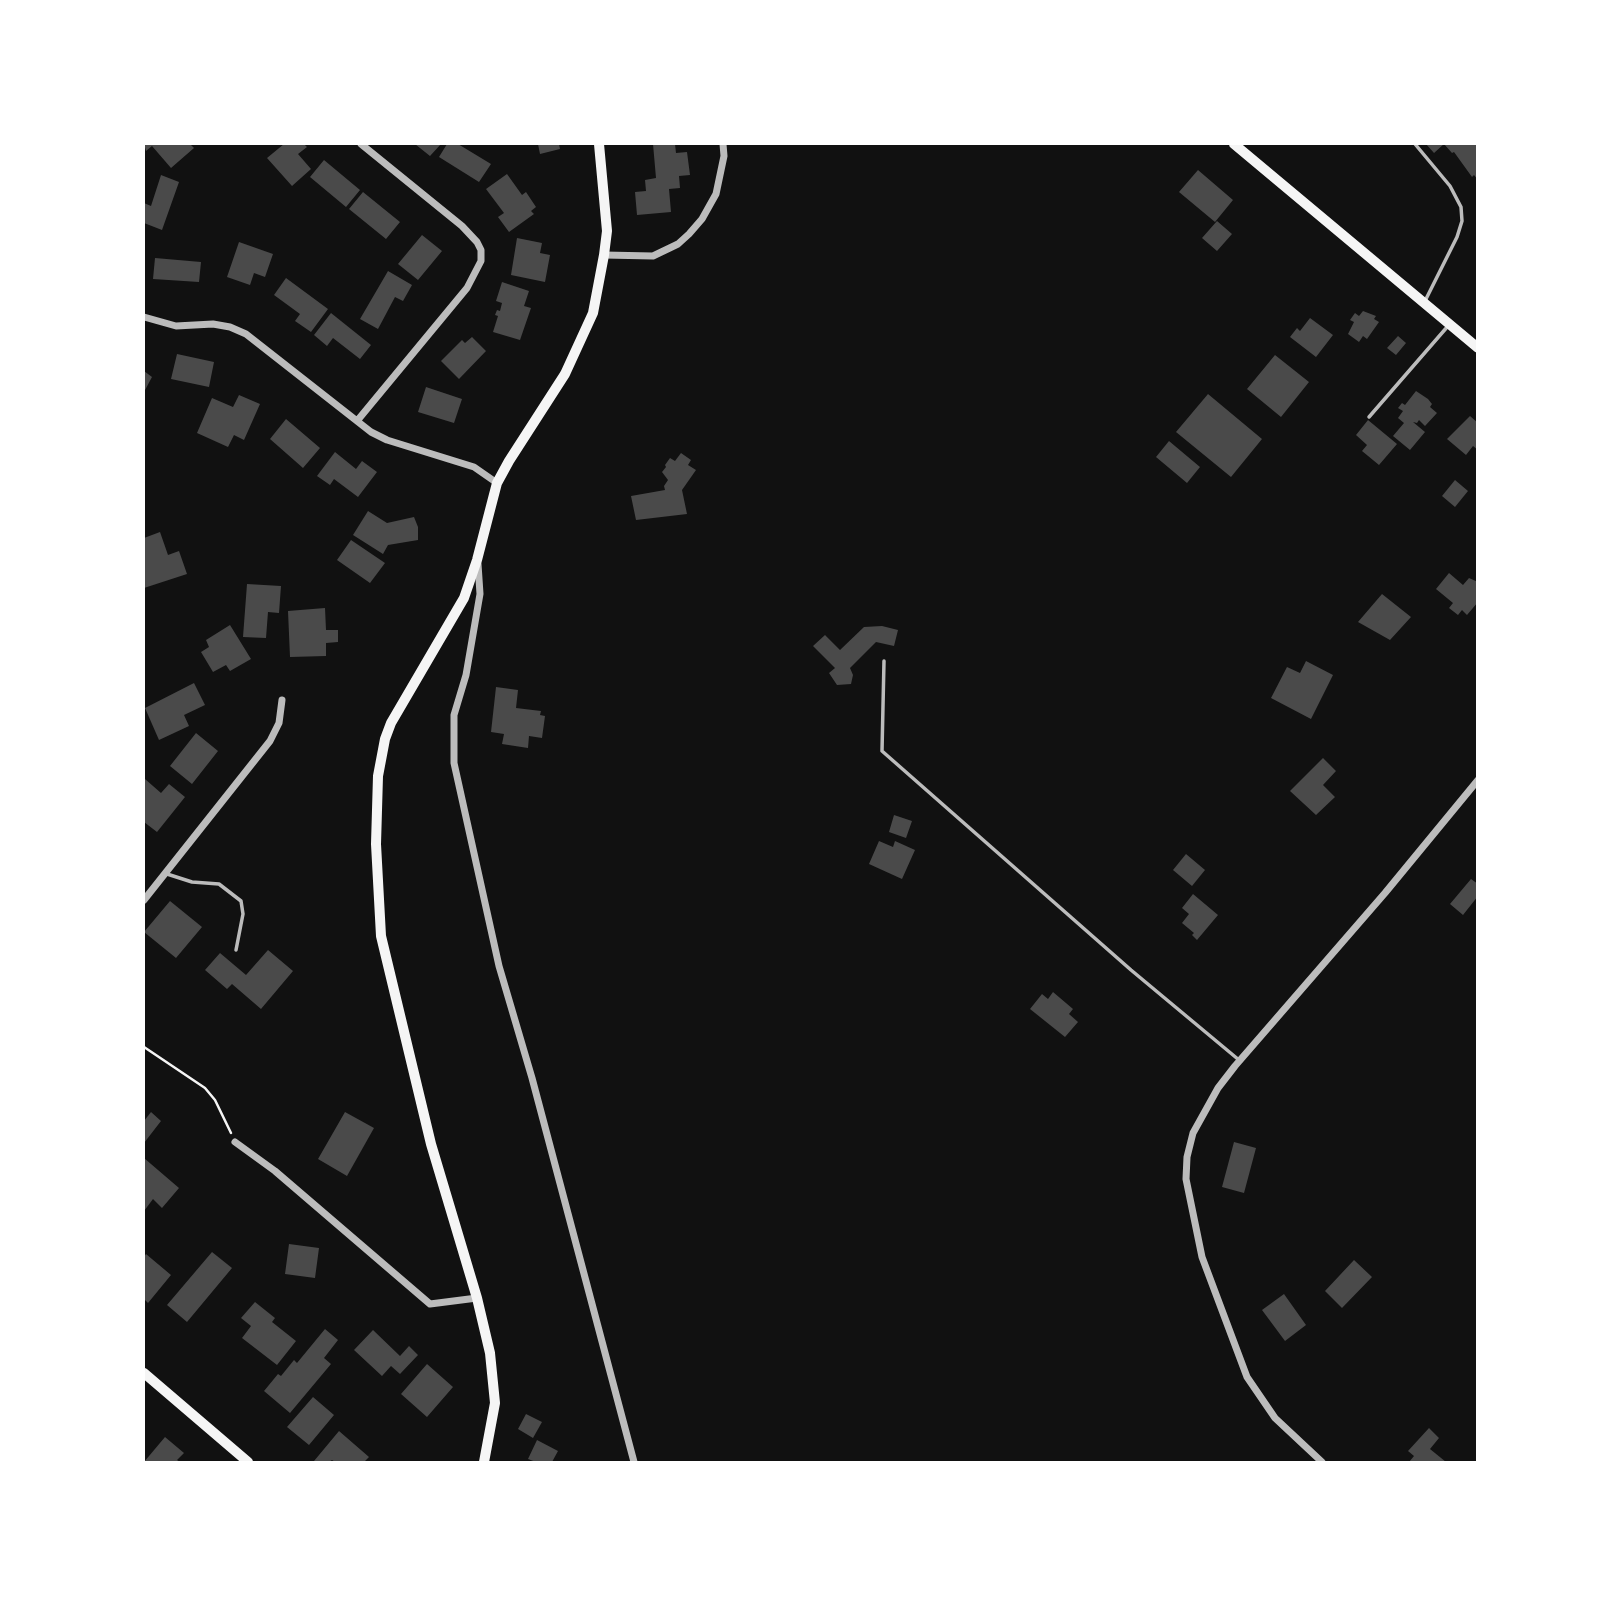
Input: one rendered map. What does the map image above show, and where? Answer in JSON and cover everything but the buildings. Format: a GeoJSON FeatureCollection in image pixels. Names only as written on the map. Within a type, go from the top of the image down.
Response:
{"type":"FeatureCollection","features":[{"type":"Feature","properties":{"kind":"main road"},"geometry":{"type":"LineString","coordinates":[[484,1462],[495,1403],[490,1353],[477,1298],[431,1144],[381,936],[376,844],[378,776],[384,739],[411,687],[464,598],[497,484],[509,460],[565,374],[593,313],[604,256],[606,207],[599,144]]}},
{"type":"Feature","properties":{"kind":"main road"},"geometry":{"type":"LineString","coordinates":[[1234,144],[1478,348]]}},
{"type":"Feature","properties":{"kind":"main road"},"geometry":{"type":"LineString","coordinates":[[144,1373],[248,1462]]}},
{"type":"Feature","properties":{"kind":"street"},"geometry":{"type":"LineString","coordinates":[[357,421],[473,279],[481,261],[481,250],[477,242],[452,218],[361,144]]}},
{"type":"Feature","properties":{"kind":"street"},"geometry":{"type":"LineString","coordinates":[[604,256],[653,256],[678,244],[689,234],[702,219],[716,194],[724,156],[723,144]]}},
{"type":"Feature","properties":{"kind":"street"},"geometry":{"type":"LineString","coordinates":[[144,317],[176,326],[213,324],[246,334],[357,421],[387,440],[474,467],[497,484]]}},
{"type":"Feature","properties":{"kind":"street"},"geometry":{"type":"LineString","coordinates":[[477,560],[480,594],[466,675],[454,715],[454,763],[499,966],[532,1078],[634,1462]]}},
{"type":"Feature","properties":{"kind":"street"},"geometry":{"type":"LineString","coordinates":[[144,900],[270,741],[279,723],[282,700]]}},
{"type":"Feature","properties":{"kind":"street"},"geometry":{"type":"LineString","coordinates":[[1322,1462],[1275,1418],[1255,1390],[1233,1343],[1202,1257],[1186,1179],[1187,1157],[1193,1133],[1218,1088],[1478,780]]}},
{"type":"Feature","properties":{"kind":"street"},"geometry":{"type":"LineString","coordinates":[[235,1142],[275,1171],[430,1304],[477,1298]]}},
{"type":"Feature","properties":{"kind":"lane"},"geometry":{"type":"LineString","coordinates":[[1415,144],[1450,186],[1461,207],[1462,220],[1457,236],[1424,303]]}},
{"type":"Feature","properties":{"kind":"lane"},"geometry":{"type":"LineString","coordinates":[[1369,417],[1449,324]]}},
{"type":"Feature","properties":{"kind":"lane"},"geometry":{"type":"LineString","coordinates":[[884,661],[882,751],[1131,970],[1240,1060]]}},
{"type":"Feature","properties":{"kind":"lane"},"geometry":{"type":"LineString","coordinates":[[165,873],[192,882],[219,884],[241,901],[243,914],[236,950]]}},
{"type":"Feature","properties":{"kind":"path"},"geometry":{"type":"LineString","coordinates":[[144,1047],[182,1070],[205,1088],[215,1100],[235,1142]]}}]}
